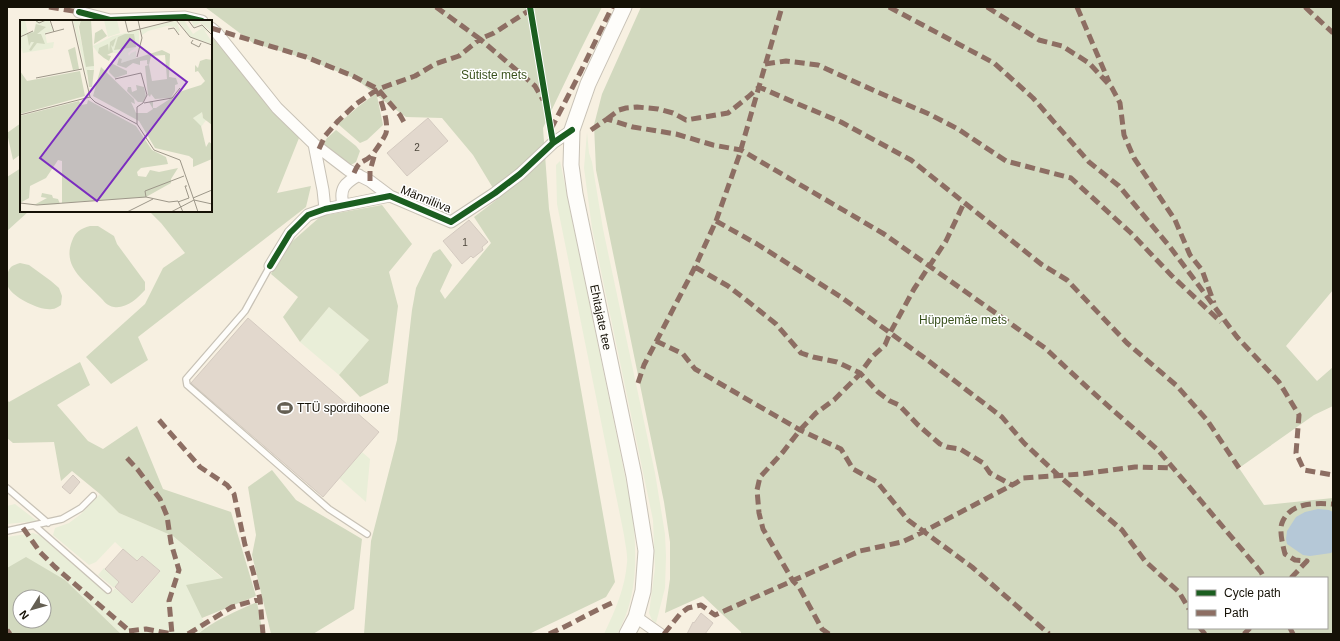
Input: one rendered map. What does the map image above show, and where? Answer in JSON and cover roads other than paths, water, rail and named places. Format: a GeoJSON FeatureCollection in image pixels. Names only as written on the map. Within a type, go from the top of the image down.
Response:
{"type":"FeatureCollection","features":[{"type":"Feature","properties":{"kind":"main road","name":"Ehitajate tee"},"geometry":{"type":"LineString","coordinates":[[624,7],[588,84],[572,130],[570,165],[574,194],[634,476],[646,551],[643,590],[636,617],[627,634]]}},
{"type":"Feature","properties":{"kind":"street"},"geometry":{"type":"LineString","coordinates":[[79,12],[110,20],[185,17],[198,20]]}},
{"type":"Feature","properties":{"kind":"street"},"geometry":{"type":"LineString","coordinates":[[212,29],[217,33],[277,108],[314,144],[348,170],[370,181],[390,196]]}},
{"type":"Feature","properties":{"kind":"street","name":"Männiliiva"},"geometry":{"type":"LineString","coordinates":[[270,266],[290,233],[308,215],[325,209],[390,196],[451,222],[495,193],[520,174],[553,143],[572,130]]}},
{"type":"Feature","properties":{"kind":"street"},"geometry":{"type":"LineString","coordinates":[[314,144],[324,194],[325,209]]}},
{"type":"Feature","properties":{"kind":"street"},"geometry":{"type":"LineString","coordinates":[[343,205],[343,188],[348,181],[359,175]]}},
{"type":"Feature","properties":{"kind":"street"},"geometry":{"type":"LineString","coordinates":[[636,617],[660,634]]}},
{"type":"Feature","properties":{"kind":"lane"},"geometry":{"type":"LineString","coordinates":[[270,266],[245,311],[186,379],[187,384],[329,510],[367,534]]}},
{"type":"Feature","properties":{"kind":"lane"},"geometry":{"type":"LineString","coordinates":[[7,488],[48,523]]}},
{"type":"Feature","properties":{"kind":"lane"},"geometry":{"type":"LineString","coordinates":[[7,531],[62,519],[81,508],[93,496]]}},
{"type":"Feature","properties":{"kind":"lane"},"geometry":{"type":"LineString","coordinates":[[35,526],[108,590]]}},
{"type":"Feature","properties":{"kind":"water"},"geometry":{"type":"Polygon","coordinates":[[[1318,509],[1333,512],[1333,551],[1331,553],[1310,556],[1303,555],[1287,544],[1287,531],[1296,517],[1305,512],[1318,509]]]}},
{"type":"Feature","properties":{"kind":"place","name":"TTÜ spordihoone"},"geometry":{"type":"Point","coordinates":[285,408]}},
{"type":"Feature","properties":{"kind":"park label","name":"Sütiste mets"},"geometry":{"type":"Point","coordinates":[494,75]}},
{"type":"Feature","properties":{"kind":"park label","name":"Hüppemäe mets"},"geometry":{"type":"Point","coordinates":[963,320]}}]}
